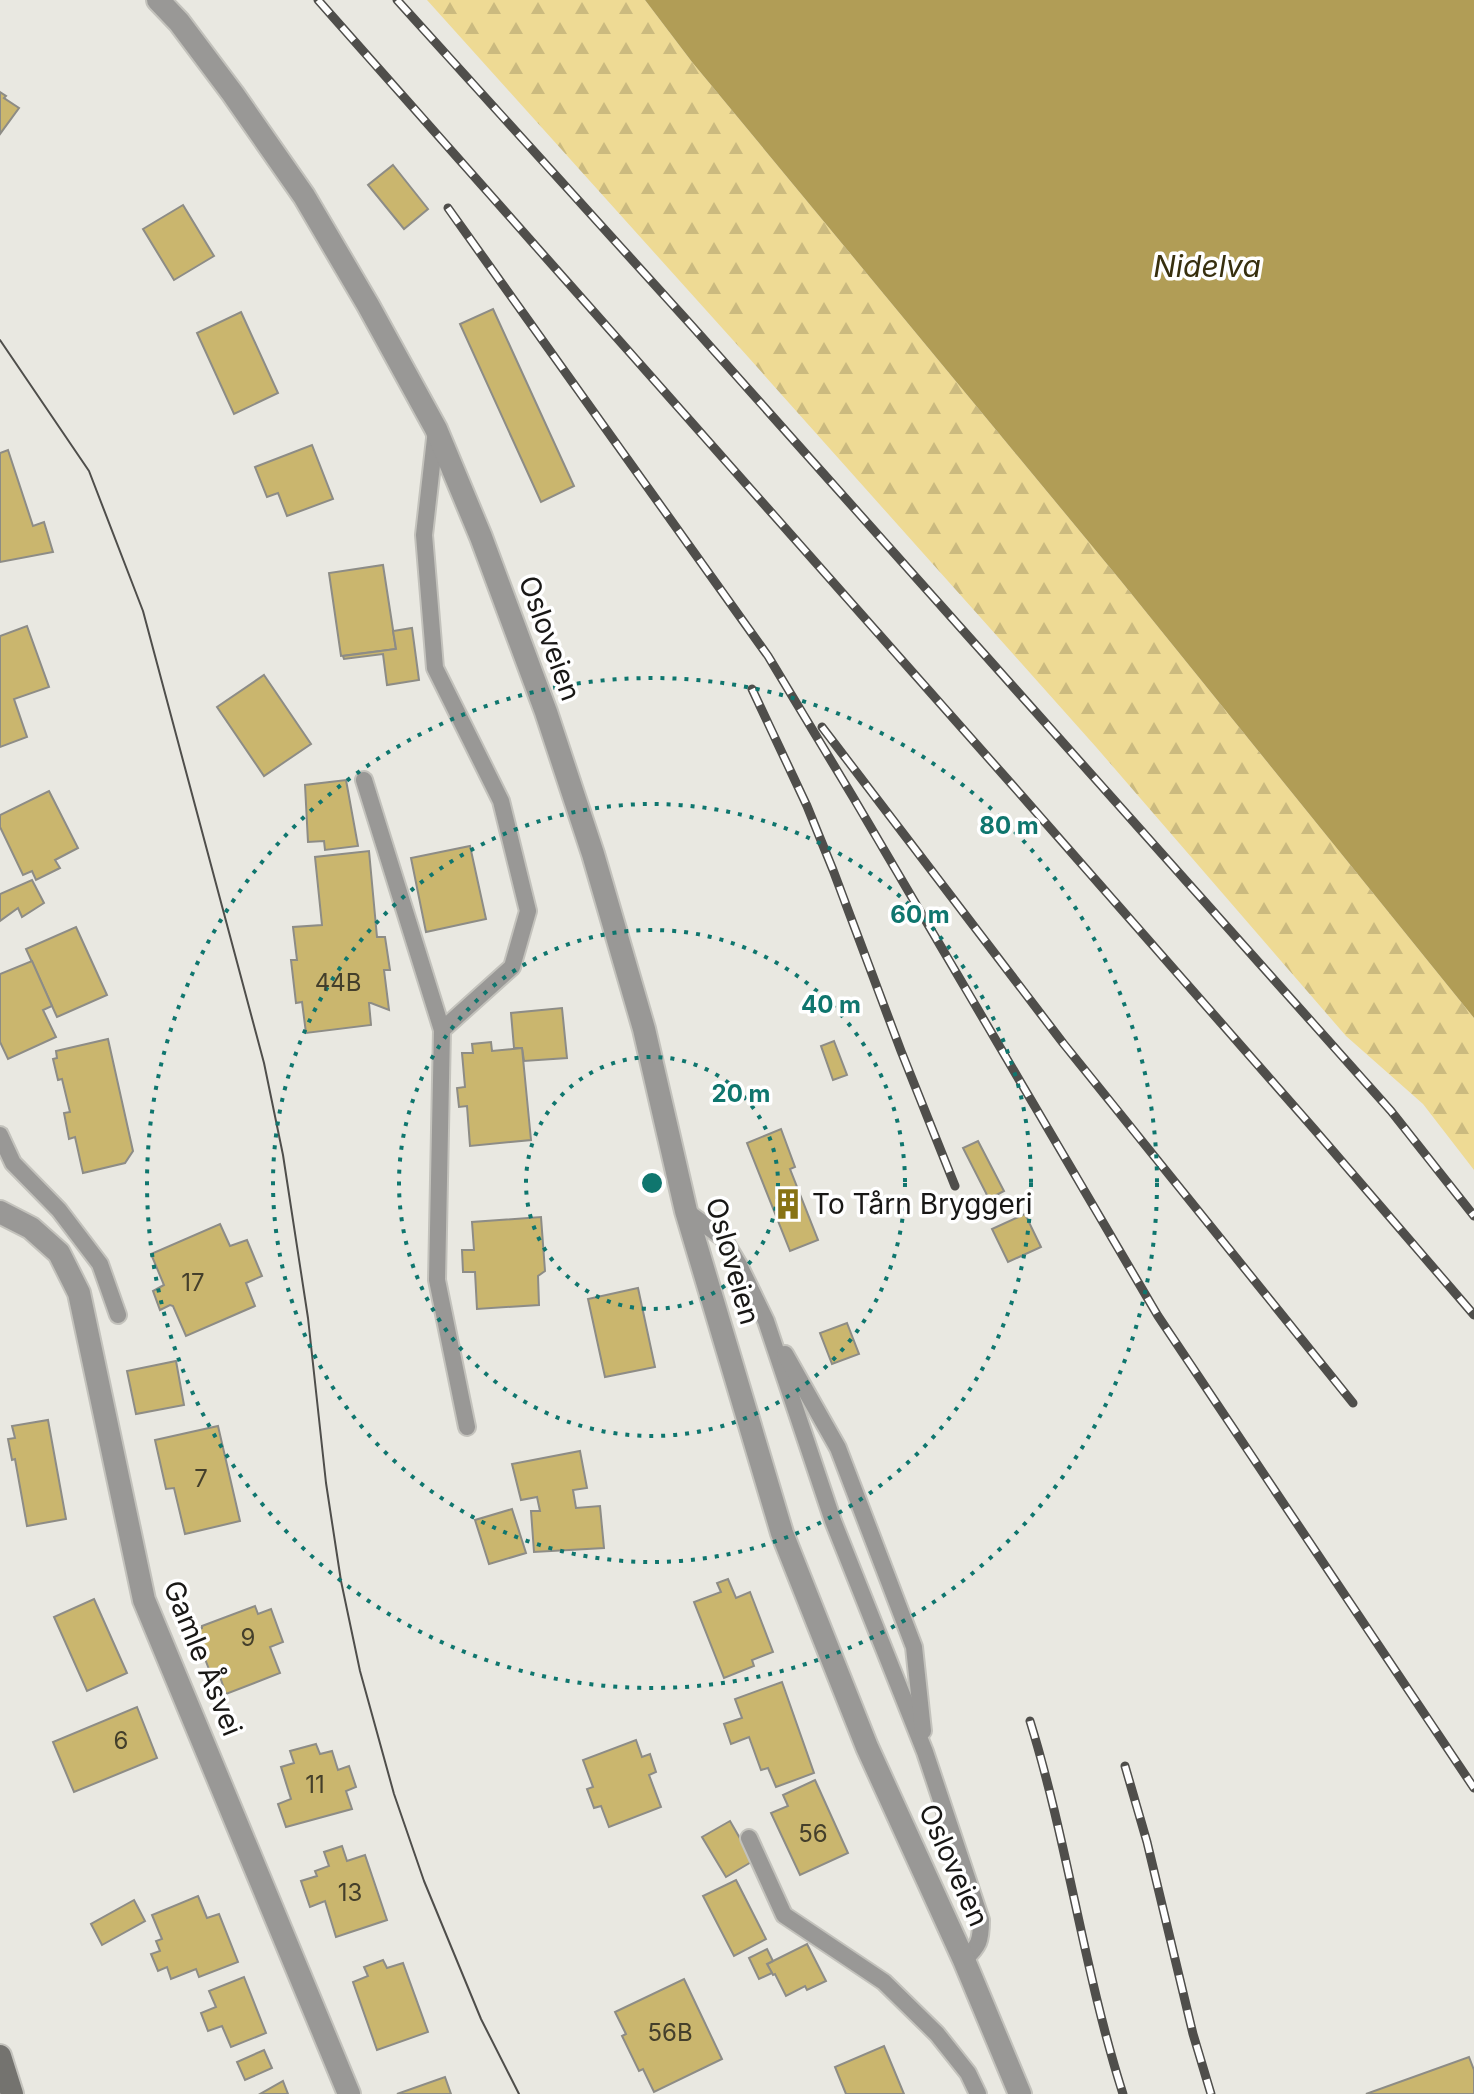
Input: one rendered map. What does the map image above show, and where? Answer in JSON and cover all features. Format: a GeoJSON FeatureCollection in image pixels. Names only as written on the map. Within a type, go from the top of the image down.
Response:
{"type":"FeatureCollection","features":[{"type":"Feature","properties":{"kind":"main road"},"geometry":{"type":"LineString","coordinates":[[0,2056],[12,2094]]}},
{"type":"Feature","properties":{"kind":"street","name":"Osloveien"},"geometry":{"type":"LineString","coordinates":[[158,0],[179,22],[233,94],[304,196],[436,429],[481,537],[546,712],[593,854],[644,1029],[686,1211],[782,1533],[867,1747],[964,1960],[1020,2094]]}},
{"type":"Feature","properties":{"kind":"street","name":"Gamle Åsvei"},"geometry":{"type":"LineString","coordinates":[[0,1212],[31,1228],[59,1253],[79,1293],[144,1600],[349,2094]]}},
{"type":"Feature","properties":{"kind":"lane"},"geometry":{"type":"LineString","coordinates":[[436,429],[424,535],[435,668],[501,801],[528,911],[512,967],[442,1030]]}},
{"type":"Feature","properties":{"kind":"lane"},"geometry":{"type":"LineString","coordinates":[[364,780],[442,1030],[437,1280],[467,1427]]}},
{"type":"Feature","properties":{"kind":"lane"},"geometry":{"type":"LineString","coordinates":[[0,1135],[13,1163],[59,1210],[100,1264],[118,1315]]}},
{"type":"Feature","properties":{"kind":"lane"},"geometry":{"type":"LineString","coordinates":[[686,1211],[723,1238],[838,1448],[914,1647],[925,1752]]}},
{"type":"Feature","properties":{"kind":"lane"},"geometry":{"type":"LineString","coordinates":[[766,1321],[833,1521],[925,1752],[981,1920],[981,1938],[975,1950],[964,1960]]}},
{"type":"Feature","properties":{"kind":"lane"},"geometry":{"type":"LineString","coordinates":[[749,1838],[784,1915],[884,1982],[937,2034],[968,2073],[978,2094]]}},
{"type":"Feature","properties":{"kind":"green space"},"geometry":{"type":"Polygon","coordinates":[[[427,0],[645,0],[692,62],[1121,581],[1474,1018],[1474,1170],[1423,1104],[1346,1036],[1096,747],[427,0]]]}},
{"type":"Feature","properties":{"kind":"water","name":"Nidelva"},"geometry":{"type":"Polygon","coordinates":[[[645,0],[1474,0],[1474,1018],[1121,581],[692,62],[645,0]]]}},
{"type":"Feature","properties":{"kind":"building"},"geometry":{"type":"Polygon","coordinates":[[[0,92],[19,108],[0,134],[0,92]]]}},
{"type":"Feature","properties":{"kind":"building"},"geometry":{"type":"Polygon","coordinates":[[[393,165],[428,209],[404,229],[368,185],[393,165]]]}},
{"type":"Feature","properties":{"kind":"building"},"geometry":{"type":"Polygon","coordinates":[[[183,205],[214,256],[174,280],[143,229],[183,205]]]}},
{"type":"Feature","properties":{"kind":"building"},"geometry":{"type":"Polygon","coordinates":[[[493,309],[574,486],[541,502],[460,324],[493,309]]]}},
{"type":"Feature","properties":{"kind":"building"},"geometry":{"type":"Polygon","coordinates":[[[241,312],[278,393],[234,414],[197,333],[241,312]]]}},
{"type":"Feature","properties":{"kind":"building"},"geometry":{"type":"Polygon","coordinates":[[[312,445],[333,499],[287,516],[278,493],[267,497],[255,467],[312,445]]]}},
{"type":"Feature","properties":{"kind":"building"},"geometry":{"type":"Polygon","coordinates":[[[8,450],[33,526],[44,522],[53,552],[0,562],[0,453],[8,450]]]}},
{"type":"Feature","properties":{"kind":"building"},"geometry":{"type":"Polygon","coordinates":[[[383,565],[396,649],[341,656],[329,573],[383,565]]]}},
{"type":"Feature","properties":{"kind":"building"},"geometry":{"type":"Polygon","coordinates":[[[27,626],[49,687],[14,699],[27,737],[0,747],[0,636],[27,626]]]}},
{"type":"Feature","properties":{"kind":"building"},"geometry":{"type":"Polygon","coordinates":[[[412,628],[419,680],[387,685],[383,654],[344,659],[343,656],[396,649],[393,631],[412,628]]]}},
{"type":"Feature","properties":{"kind":"building"},"geometry":{"type":"Polygon","coordinates":[[[264,675],[311,744],[264,776],[217,707],[264,675]]]}},
{"type":"Feature","properties":{"kind":"building"},"geometry":{"type":"Polygon","coordinates":[[[346,780],[358,846],[325,850],[324,841],[308,842],[305,785],[346,780]]]}},
{"type":"Feature","properties":{"kind":"building"},"geometry":{"type":"Polygon","coordinates":[[[49,791],[78,848],[55,860],[60,868],[36,880],[32,871],[23,875],[0,827],[0,815],[49,791]]]}},
{"type":"Feature","properties":{"kind":"building"},"geometry":{"type":"Polygon","coordinates":[[[470,846],[486,919],[426,932],[411,858],[470,846]]]}},
{"type":"Feature","properties":{"kind":"building"},"geometry":{"type":"Polygon","coordinates":[[[369,851],[377,937],[385,937],[390,970],[384,970],[389,1010],[369,1003],[371,1025],[306,1033],[302,1002],[296,1003],[291,960],[297,960],[293,927],[322,925],[315,857],[369,851]]]}},
{"type":"Feature","properties":{"kind":"building"},"geometry":{"type":"Polygon","coordinates":[[[32,880],[44,903],[22,917],[18,908],[0,921],[0,894],[32,880]]]}},
{"type":"Feature","properties":{"kind":"building"},"geometry":{"type":"Polygon","coordinates":[[[76,927],[107,995],[57,1017],[26,949],[76,927]]]}},
{"type":"Feature","properties":{"kind":"building"},"geometry":{"type":"Polygon","coordinates":[[[32,961],[52,1006],[43,1010],[56,1037],[8,1059],[0,1042],[0,974],[32,961]]]}},
{"type":"Feature","properties":{"kind":"building"},"geometry":{"type":"Polygon","coordinates":[[[562,1008],[567,1058],[524,1061],[522,1048],[514,1048],[511,1013],[562,1008]]]}},
{"type":"Feature","properties":{"kind":"building"},"geometry":{"type":"Polygon","coordinates":[[[108,1039],[133,1151],[125,1163],[83,1173],[75,1137],[69,1139],[64,1113],[70,1112],[62,1079],[58,1080],[53,1059],[57,1058],[56,1051],[108,1039]]]}},
{"type":"Feature","properties":{"kind":"building"},"geometry":{"type":"Polygon","coordinates":[[[834,1041],[847,1075],[833,1080],[821,1046],[834,1041]]]}},
{"type":"Feature","properties":{"kind":"building"},"geometry":{"type":"Polygon","coordinates":[[[491,1042],[492,1051],[522,1048],[531,1140],[470,1146],[467,1106],[459,1107],[457,1088],[465,1087],[462,1053],[473,1053],[472,1044],[491,1042]]]}},
{"type":"Feature","properties":{"kind":"building","name":"To Tårn Bryggeri"},"geometry":{"type":"Polygon","coordinates":[[[781,1129],[795,1167],[790,1169],[818,1240],[790,1251],[747,1143],[781,1129]]]}},
{"type":"Feature","properties":{"kind":"building"},"geometry":{"type":"Polygon","coordinates":[[[978,1141],[1004,1191],[989,1199],[963,1148],[978,1141]]]}},
{"type":"Feature","properties":{"kind":"building"},"geometry":{"type":"Polygon","coordinates":[[[1025,1214],[1041,1247],[1008,1262],[992,1229],[1025,1214]]]}},
{"type":"Feature","properties":{"kind":"building"},"geometry":{"type":"Polygon","coordinates":[[[541,1217],[545,1271],[538,1276],[539,1305],[477,1309],[475,1272],[463,1272],[462,1250],[474,1250],[472,1222],[541,1217]]]}},
{"type":"Feature","properties":{"kind":"building"},"geometry":{"type":"Polygon","coordinates":[[[220,1224],[230,1246],[247,1240],[262,1276],[246,1283],[255,1306],[186,1336],[173,1306],[160,1310],[153,1291],[164,1285],[151,1254],[220,1224]]]}},
{"type":"Feature","properties":{"kind":"building"},"geometry":{"type":"Polygon","coordinates":[[[638,1288],[655,1367],[605,1377],[588,1299],[638,1288]]]}},
{"type":"Feature","properties":{"kind":"building"},"geometry":{"type":"Polygon","coordinates":[[[847,1323],[859,1354],[832,1364],[820,1333],[847,1323]]]}},
{"type":"Feature","properties":{"kind":"building"},"geometry":{"type":"Polygon","coordinates":[[[176,1361],[184,1405],[136,1414],[127,1371],[176,1361]]]}},
{"type":"Feature","properties":{"kind":"building"},"geometry":{"type":"Polygon","coordinates":[[[48,1420],[66,1519],[27,1526],[15,1459],[12,1460],[8,1439],[15,1438],[12,1426],[48,1420]]]}},
{"type":"Feature","properties":{"kind":"building"},"geometry":{"type":"Polygon","coordinates":[[[218,1426],[240,1521],[185,1534],[174,1488],[166,1489],[155,1440],[218,1426]]]}},
{"type":"Feature","properties":{"kind":"building"},"geometry":{"type":"Polygon","coordinates":[[[580,1451],[587,1488],[573,1490],[576,1508],[600,1506],[604,1548],[534,1552],[531,1511],[540,1511],[537,1497],[521,1500],[512,1464],[580,1451]]]}},
{"type":"Feature","properties":{"kind":"building"},"geometry":{"type":"Polygon","coordinates":[[[512,1509],[526,1553],[489,1564],[475,1520],[512,1509]]]}},
{"type":"Feature","properties":{"kind":"building"},"geometry":{"type":"Polygon","coordinates":[[[728,1579],[736,1598],[750,1592],[773,1652],[752,1660],[754,1666],[724,1678],[694,1602],[721,1592],[717,1583],[728,1579]]]}},
{"type":"Feature","properties":{"kind":"building"},"geometry":{"type":"Polygon","coordinates":[[[94,1599],[127,1673],[87,1691],[54,1617],[94,1599]]]}},
{"type":"Feature","properties":{"kind":"building"},"geometry":{"type":"Polygon","coordinates":[[[255,1606],[258,1614],[271,1609],[283,1642],[270,1647],[280,1673],[226,1694],[219,1674],[212,1677],[205,1659],[202,1660],[191,1633],[255,1606]]]}},
{"type":"Feature","properties":{"kind":"building"},"geometry":{"type":"Polygon","coordinates":[[[782,1682],[814,1773],[776,1787],[768,1768],[761,1770],[749,1737],[731,1744],[724,1724],[742,1718],[735,1699],[782,1682]]]}},
{"type":"Feature","properties":{"kind":"building"},"geometry":{"type":"Polygon","coordinates":[[[137,1707],[157,1758],[74,1792],[53,1742],[137,1707]]]}},
{"type":"Feature","properties":{"kind":"building"},"geometry":{"type":"Polygon","coordinates":[[[636,1740],[642,1757],[650,1754],[656,1772],[649,1775],[661,1807],[609,1827],[601,1806],[594,1808],[587,1789],[593,1787],[583,1760],[636,1740]]]}},
{"type":"Feature","properties":{"kind":"building"},"geometry":{"type":"Polygon","coordinates":[[[316,1744],[320,1754],[332,1751],[338,1770],[349,1766],[356,1787],[346,1791],[352,1809],[286,1827],[278,1804],[291,1799],[281,1767],[294,1763],[290,1751],[316,1744]]]}},
{"type":"Feature","properties":{"kind":"building"},"geometry":{"type":"Polygon","coordinates":[[[815,1780],[848,1853],[800,1875],[771,1813],[788,1806],[783,1795],[815,1780]]]}},
{"type":"Feature","properties":{"kind":"building"},"geometry":{"type":"Polygon","coordinates":[[[730,1821],[753,1861],[726,1877],[702,1837],[730,1821]]]}},
{"type":"Feature","properties":{"kind":"building"},"geometry":{"type":"Polygon","coordinates":[[[342,1846],[347,1861],[365,1855],[387,1920],[336,1937],[325,1901],[310,1907],[301,1881],[317,1876],[315,1871],[329,1866],[324,1852],[342,1846]]]}},
{"type":"Feature","properties":{"kind":"building"},"geometry":{"type":"Polygon","coordinates":[[[736,1880],[766,1939],[734,1956],[703,1896],[736,1880]]]}},
{"type":"Feature","properties":{"kind":"building"},"geometry":{"type":"Polygon","coordinates":[[[198,1896],[207,1918],[219,1914],[238,1962],[199,1977],[196,1969],[171,1979],[167,1967],[158,1971],[151,1954],[160,1951],[156,1941],[162,1939],[152,1915],[198,1896]]]}},
{"type":"Feature","properties":{"kind":"building"},"geometry":{"type":"Polygon","coordinates":[[[134,1900],[145,1921],[102,1945],[91,1924],[134,1900]]]}},
{"type":"Feature","properties":{"kind":"building"},"geometry":{"type":"Polygon","coordinates":[[[807,1944],[826,1981],[807,1990],[805,1986],[786,1996],[767,1964],[807,1944]]]}},
{"type":"Feature","properties":{"kind":"building"},"geometry":{"type":"Polygon","coordinates":[[[767,1949],[773,1961],[767,1964],[772,1973],[759,1979],[749,1958],[767,1949]]]}},
{"type":"Feature","properties":{"kind":"building"},"geometry":{"type":"Polygon","coordinates":[[[383,1960],[387,1968],[403,1963],[428,2032],[377,2050],[353,1982],[368,1976],[364,1967],[383,1960]]]}},
{"type":"Feature","properties":{"kind":"building"},"geometry":{"type":"Polygon","coordinates":[[[244,1977],[266,2033],[231,2047],[222,2026],[208,2031],[201,2013],[216,2007],[209,1991],[244,1977]]]}},
{"type":"Feature","properties":{"kind":"building"},"geometry":{"type":"Polygon","coordinates":[[[684,1979],[722,2059],[654,2092],[643,2069],[639,2071],[622,2036],[626,2034],[615,2012],[684,1979]]]}},
{"type":"Feature","properties":{"kind":"building"},"geometry":{"type":"Polygon","coordinates":[[[884,2046],[904,2094],[846,2094],[835,2067],[884,2046]]]}},
{"type":"Feature","properties":{"kind":"building"},"geometry":{"type":"Polygon","coordinates":[[[264,2050],[272,2068],[245,2080],[237,2062],[264,2050]]]}},
{"type":"Feature","properties":{"kind":"building"},"geometry":{"type":"Polygon","coordinates":[[[1469,2057],[1474,2070],[1474,2094],[1366,2094],[1469,2057]]]}},
{"type":"Feature","properties":{"kind":"building"},"geometry":{"type":"Polygon","coordinates":[[[445,2077],[451,2094],[397,2094],[445,2077]]]}},
{"type":"Feature","properties":{"kind":"building"},"geometry":{"type":"Polygon","coordinates":[[[283,2081],[288,2094],[260,2094],[283,2081]]]}},
{"type":"Feature","properties":{"kind":"tram line"},"geometry":{"type":"LineString","coordinates":[[0,340],[89,471],[143,611],[264,1063],[283,1155],[308,1318],[326,1483],[341,1581],[360,1671],[394,1794],[424,1881],[481,2019],[519,2094]]}},
{"type":"Feature","properties":{"kind":"railway"},"geometry":{"type":"LineString","coordinates":[[318,0],[1015,788],[1474,1315]]}},
{"type":"Feature","properties":{"kind":"railway"},"geometry":{"type":"LineString","coordinates":[[397,0],[692,326],[1391,1111],[1474,1216]]}},
{"type":"Feature","properties":{"kind":"railway"},"geometry":{"type":"LineString","coordinates":[[448,208],[768,656],[1158,1316],[1474,1788]]}},
{"type":"Feature","properties":{"kind":"railway"},"geometry":{"type":"LineString","coordinates":[[752,689],[807,806],[955,1186]]}},
{"type":"Feature","properties":{"kind":"railway"},"geometry":{"type":"LineString","coordinates":[[822,727],[1063,1043],[1353,1403]]}},
{"type":"Feature","properties":{"kind":"railway"},"geometry":{"type":"LineString","coordinates":[[1030,1721],[1055,1814],[1097,2002],[1123,2094]]}},
{"type":"Feature","properties":{"kind":"railway"},"geometry":{"type":"LineString","coordinates":[[1125,1766],[1211,2094]]}},
{"type":"Feature","properties":{"kind":"place","name":"To Tårn Bryggeri"},"geometry":{"type":"Point","coordinates":[788,1204]}}]}
